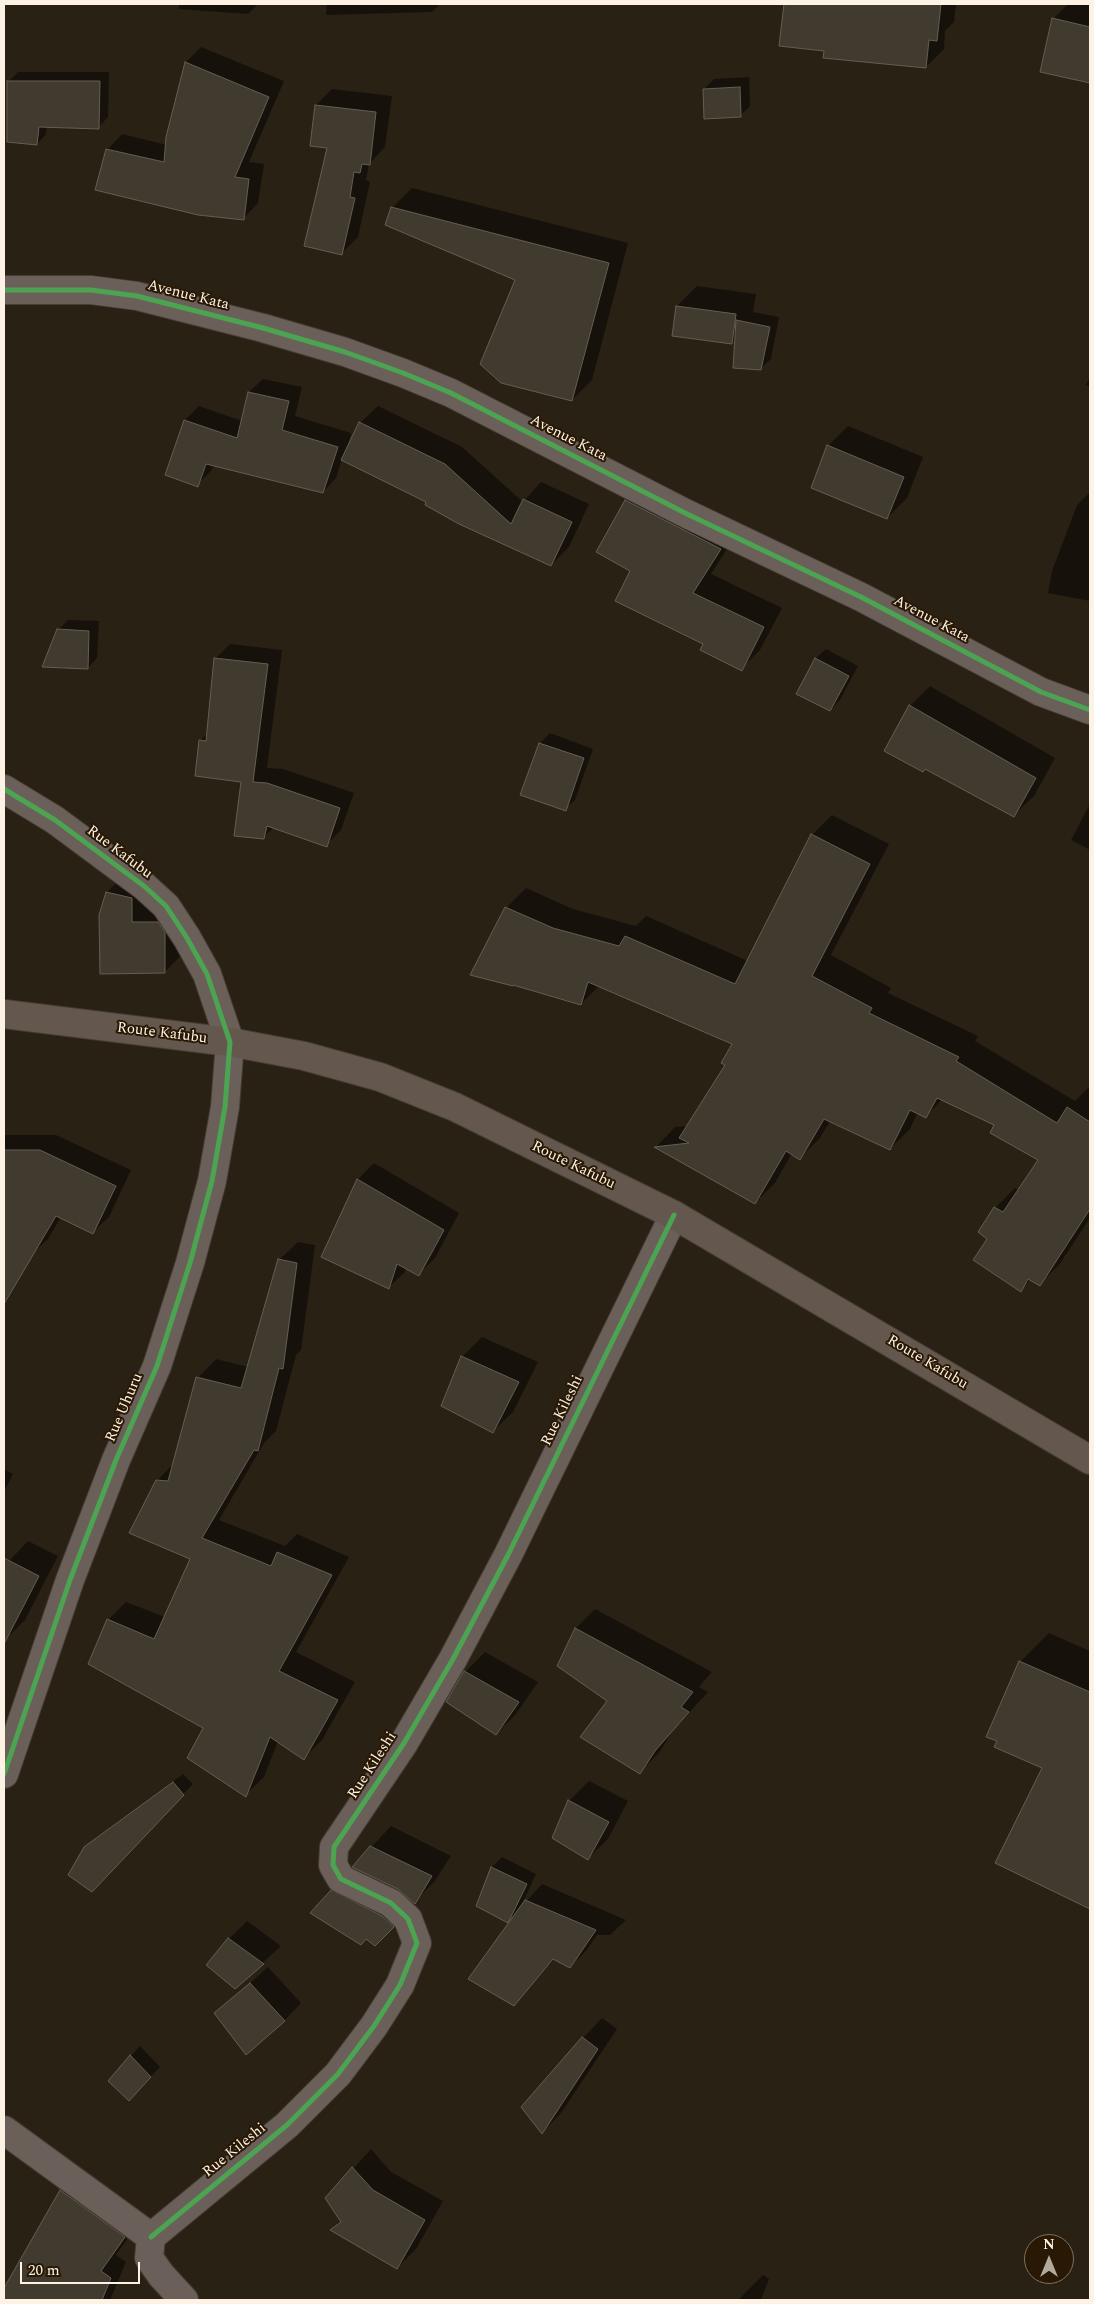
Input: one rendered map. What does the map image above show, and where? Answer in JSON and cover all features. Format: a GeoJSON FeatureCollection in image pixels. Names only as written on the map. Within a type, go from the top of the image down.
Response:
{"type":"FeatureCollection","features":[{"type":"Feature","properties":{"kind":"main road","name":"Route Kafubu"},"geometry":{"type":"LineString","coordinates":[[4,1014],[230,1042],[304,1056],[380,1078],[455,1107],[674,1215],[1090,1460]]}},
{"type":"Feature","properties":{"kind":"street","name":"Avenue Kata"},"geometry":{"type":"LineString","coordinates":[[4,290],[91,290],[137,296],[263,328],[345,352],[403,372],[451,393],[687,514],[869,601],[1041,692],[1090,710]]}},
{"type":"Feature","properties":{"kind":"street","name":"Rue Kafubu"},"geometry":{"type":"LineString","coordinates":[[4,789],[55,820],[144,886],[166,906],[207,974],[230,1042]]}},
{"type":"Feature","properties":{"kind":"street","name":"Rue Uhuru"},"geometry":{"type":"LineString","coordinates":[[4,1774],[70,1580],[116,1460],[157,1366],[190,1263],[212,1181],[225,1107],[230,1042]]}},
{"type":"Feature","properties":{"kind":"street","name":"Rue Kileshi"},"geometry":{"type":"LineString","coordinates":[[151,2237],[287,2125],[338,2074],[374,2026],[400,1985],[417,1943],[408,1919],[391,1903],[341,1879],[333,1865],[334,1847],[404,1743],[453,1659],[508,1555],[674,1215]]}},
{"type":"Feature","properties":{"kind":"street"},"geometry":{"type":"LineString","coordinates":[[4,2130],[151,2237],[150,2258],[161,2275],[184,2300]]}},
{"type":"Feature","properties":{"kind":"building"},"geometry":{"type":"Polygon","coordinates":[[[784,4],[941,4],[937,41],[929,40],[926,68],[823,58],[824,51],[779,46],[784,4]]]}},
{"type":"Feature","properties":{"kind":"building"},"geometry":{"type":"Polygon","coordinates":[[[1052,18],[1090,27],[1090,83],[1040,72],[1052,18]]]}},
{"type":"Feature","properties":{"kind":"building"},"geometry":{"type":"Polygon","coordinates":[[[185,62],[269,97],[235,177],[249,179],[244,220],[198,215],[95,190],[106,149],[164,162],[166,137],[185,62]]]}},
{"type":"Feature","properties":{"kind":"building"},"geometry":{"type":"Polygon","coordinates":[[[7,81],[100,81],[99,129],[39,127],[37,145],[7,142],[7,81]]]}},
{"type":"Feature","properties":{"kind":"building"},"geometry":{"type":"Polygon","coordinates":[[[740,87],[741,117],[704,119],[703,89],[740,87]]]}},
{"type":"Feature","properties":{"kind":"building"},"geometry":{"type":"Polygon","coordinates":[[[315,105],[376,112],[370,165],[362,164],[360,173],[354,172],[350,197],[355,198],[342,255],[304,246],[327,148],[310,146],[315,105]]]}},
{"type":"Feature","properties":{"kind":"building"},"geometry":{"type":"Polygon","coordinates":[[[391,207],[609,263],[572,401],[501,383],[480,364],[515,280],[385,225],[391,207]]]}},
{"type":"Feature","properties":{"kind":"building"},"geometry":{"type":"Polygon","coordinates":[[[676,306],[736,314],[732,344],[672,336],[676,306]]]}},
{"type":"Feature","properties":{"kind":"building"},"geometry":{"type":"Polygon","coordinates":[[[736,320],[770,327],[761,370],[733,368],[736,320]]]}},
{"type":"Feature","properties":{"kind":"building"},"geometry":{"type":"Polygon","coordinates":[[[248,392],[289,401],[282,430],[338,447],[323,493],[206,464],[198,487],[165,475],[184,420],[237,438],[248,392]]]}},
{"type":"Feature","properties":{"kind":"building"},"geometry":{"type":"Polygon","coordinates":[[[359,422],[445,464],[511,524],[523,499],[572,522],[551,566],[459,524],[425,505],[426,502],[341,460],[359,422]]]}},
{"type":"Feature","properties":{"kind":"building"},"geometry":{"type":"Polygon","coordinates":[[[827,445],[904,477],[887,519],[811,488],[827,445]]]}},
{"type":"Feature","properties":{"kind":"building"},"geometry":{"type":"Polygon","coordinates":[[[625,500],[721,549],[693,593],[764,627],[742,671],[700,650],[703,644],[615,601],[630,571],[596,552],[625,500]]]}},
{"type":"Feature","properties":{"kind":"building"},"geometry":{"type":"Polygon","coordinates":[[[57,629],[89,631],[88,669],[42,667],[57,629]]]}},
{"type":"Feature","properties":{"kind":"building"},"geometry":{"type":"Polygon","coordinates":[[[214,658],[268,664],[253,782],[267,783],[340,808],[327,847],[267,826],[264,839],[234,836],[241,782],[195,776],[199,740],[206,741],[214,658]]]}},
{"type":"Feature","properties":{"kind":"building"},"geometry":{"type":"Polygon","coordinates":[[[815,658],[849,676],[830,711],[796,694],[815,658]]]}},
{"type":"Feature","properties":{"kind":"building"},"geometry":{"type":"Polygon","coordinates":[[[909,705],[1036,778],[1014,817],[925,769],[923,772],[884,751],[909,705]]]}},
{"type":"Feature","properties":{"kind":"building"},"geometry":{"type":"Polygon","coordinates":[[[539,743],[584,758],[566,811],[520,795],[539,743]]]}},
{"type":"Feature","properties":{"kind":"building"},"geometry":{"type":"Polygon","coordinates":[[[811,834],[870,864],[812,976],[872,1008],[869,1013],[959,1057],[956,1061],[1057,1123],[1067,1107],[1090,1122],[1090,1209],[1040,1286],[1028,1279],[1021,1292],[973,1260],[987,1239],[978,1232],[994,1207],[1003,1212],[1038,1160],[990,1133],[994,1125],[937,1098],[926,1118],[910,1110],[890,1150],[824,1119],[800,1160],[786,1151],[755,1204],[654,1147],[689,1143],[679,1138],[725,1065],[721,1063],[732,1044],[588,982],[581,1005],[513,985],[470,975],[505,907],[553,928],[619,946],[625,936],[735,984],[811,834]]]}},
{"type":"Feature","properties":{"kind":"building"},"geometry":{"type":"Polygon","coordinates":[[[106,892],[132,898],[132,922],[158,922],[165,932],[165,973],[100,974],[99,915],[106,892]]]}},
{"type":"Feature","properties":{"kind":"building"},"geometry":{"type":"Polygon","coordinates":[[[4,1150],[40,1150],[116,1186],[93,1234],[56,1216],[4,1304],[4,1150]]]}},
{"type":"Feature","properties":{"kind":"building"},"geometry":{"type":"Polygon","coordinates":[[[357,1179],[444,1230],[419,1276],[397,1264],[389,1289],[321,1257],[357,1179]]]}},
{"type":"Feature","properties":{"kind":"building"},"geometry":{"type":"Polygon","coordinates":[[[278,1259],[297,1263],[283,1369],[279,1368],[258,1451],[254,1450],[202,1538],[271,1566],[277,1552],[332,1575],[279,1671],[338,1700],[304,1760],[270,1737],[246,1797],[187,1758],[203,1728],[88,1664],[107,1619],[154,1639],[190,1559],[129,1533],[156,1480],[168,1481],[196,1377],[241,1388],[278,1259]]]}},
{"type":"Feature","properties":{"kind":"building"},"geometry":{"type":"Polygon","coordinates":[[[461,1356],[519,1382],[493,1433],[441,1406],[461,1356]]]}},
{"type":"Feature","properties":{"kind":"building"},"geometry":{"type":"Polygon","coordinates":[[[4,1558],[39,1576],[4,1644],[4,1558]]]}},
{"type":"Feature","properties":{"kind":"building"},"geometry":{"type":"Polygon","coordinates":[[[575,1628],[693,1692],[681,1707],[689,1712],[655,1751],[640,1774],[580,1737],[607,1701],[557,1666],[575,1628]]]}},
{"type":"Feature","properties":{"kind":"building"},"geometry":{"type":"Polygon","coordinates":[[[1019,1661],[1090,1692],[1090,1909],[995,1863],[1042,1768],[994,1747],[997,1741],[986,1737],[1019,1661]]]}},
{"type":"Feature","properties":{"kind":"building"},"geometry":{"type":"Polygon","coordinates":[[[464,1671],[519,1702],[496,1735],[446,1702],[464,1671]]]}},
{"type":"Feature","properties":{"kind":"building"},"geometry":{"type":"Polygon","coordinates":[[[173,1782],[184,1795],[92,1892],[68,1875],[84,1847],[173,1782]]]}},
{"type":"Feature","properties":{"kind":"building"},"geometry":{"type":"Polygon","coordinates":[[[568,1800],[609,1822],[588,1860],[552,1838],[568,1800]]]}},
{"type":"Feature","properties":{"kind":"building"},"geometry":{"type":"Polygon","coordinates":[[[370,1846],[432,1876],[415,1904],[398,1889],[352,1867],[370,1846]]]}},
{"type":"Feature","properties":{"kind":"building"},"geometry":{"type":"Polygon","coordinates":[[[491,1867],[527,1884],[508,1923],[476,1906],[491,1867]]]}},
{"type":"Feature","properties":{"kind":"building"},"geometry":{"type":"Polygon","coordinates":[[[331,1890],[382,1916],[394,1927],[375,1946],[366,1939],[361,1945],[310,1913],[331,1890]]]}},
{"type":"Feature","properties":{"kind":"building"},"geometry":{"type":"Polygon","coordinates":[[[525,1900],[596,1930],[570,1968],[553,1959],[514,2006],[468,1979],[525,1900]]]}},
{"type":"Feature","properties":{"kind":"building"},"geometry":{"type":"Polygon","coordinates":[[[228,1938],[264,1964],[235,1989],[206,1965],[228,1938]]]}},
{"type":"Feature","properties":{"kind":"building"},"geometry":{"type":"Polygon","coordinates":[[[250,1983],[285,2021],[246,2055],[214,2013],[250,1983]]]}},
{"type":"Feature","properties":{"kind":"building"},"geometry":{"type":"Polygon","coordinates":[[[582,2037],[598,2049],[542,2134],[521,2107],[582,2037]]]}},
{"type":"Feature","properties":{"kind":"building"},"geometry":{"type":"Polygon","coordinates":[[[130,2055],[151,2077],[129,2101],[108,2081],[130,2055]]]}},
{"type":"Feature","properties":{"kind":"building"},"geometry":{"type":"Polygon","coordinates":[[[352,2167],[373,2190],[425,2220],[397,2269],[330,2230],[341,2222],[325,2198],[352,2167]]]}},
{"type":"Feature","properties":{"kind":"building"},"geometry":{"type":"Polygon","coordinates":[[[60,2190],[125,2237],[101,2271],[111,2278],[102,2300],[4,2300],[4,2288],[60,2190]]]}},
{"type":"Feature","properties":{"kind":"cycle path"},"geometry":{"type":"LineString","coordinates":[[4,290],[91,290],[137,296],[263,328],[345,352],[403,373],[451,393],[687,514],[861,597],[1041,692],[1090,710]]}},
{"type":"Feature","properties":{"kind":"cycle path"},"geometry":{"type":"LineString","coordinates":[[4,789],[55,820],[144,886],[166,906],[207,974],[230,1042],[225,1107],[212,1181],[190,1263],[157,1366],[116,1460],[70,1580],[4,1774]]}},
{"type":"Feature","properties":{"kind":"cycle path"},"geometry":{"type":"LineString","coordinates":[[151,2237],[287,2125],[338,2074],[374,2026],[400,1985],[417,1943],[408,1919],[391,1903],[341,1879],[333,1865],[334,1847],[404,1743],[453,1659],[508,1555],[674,1215]]}}]}
